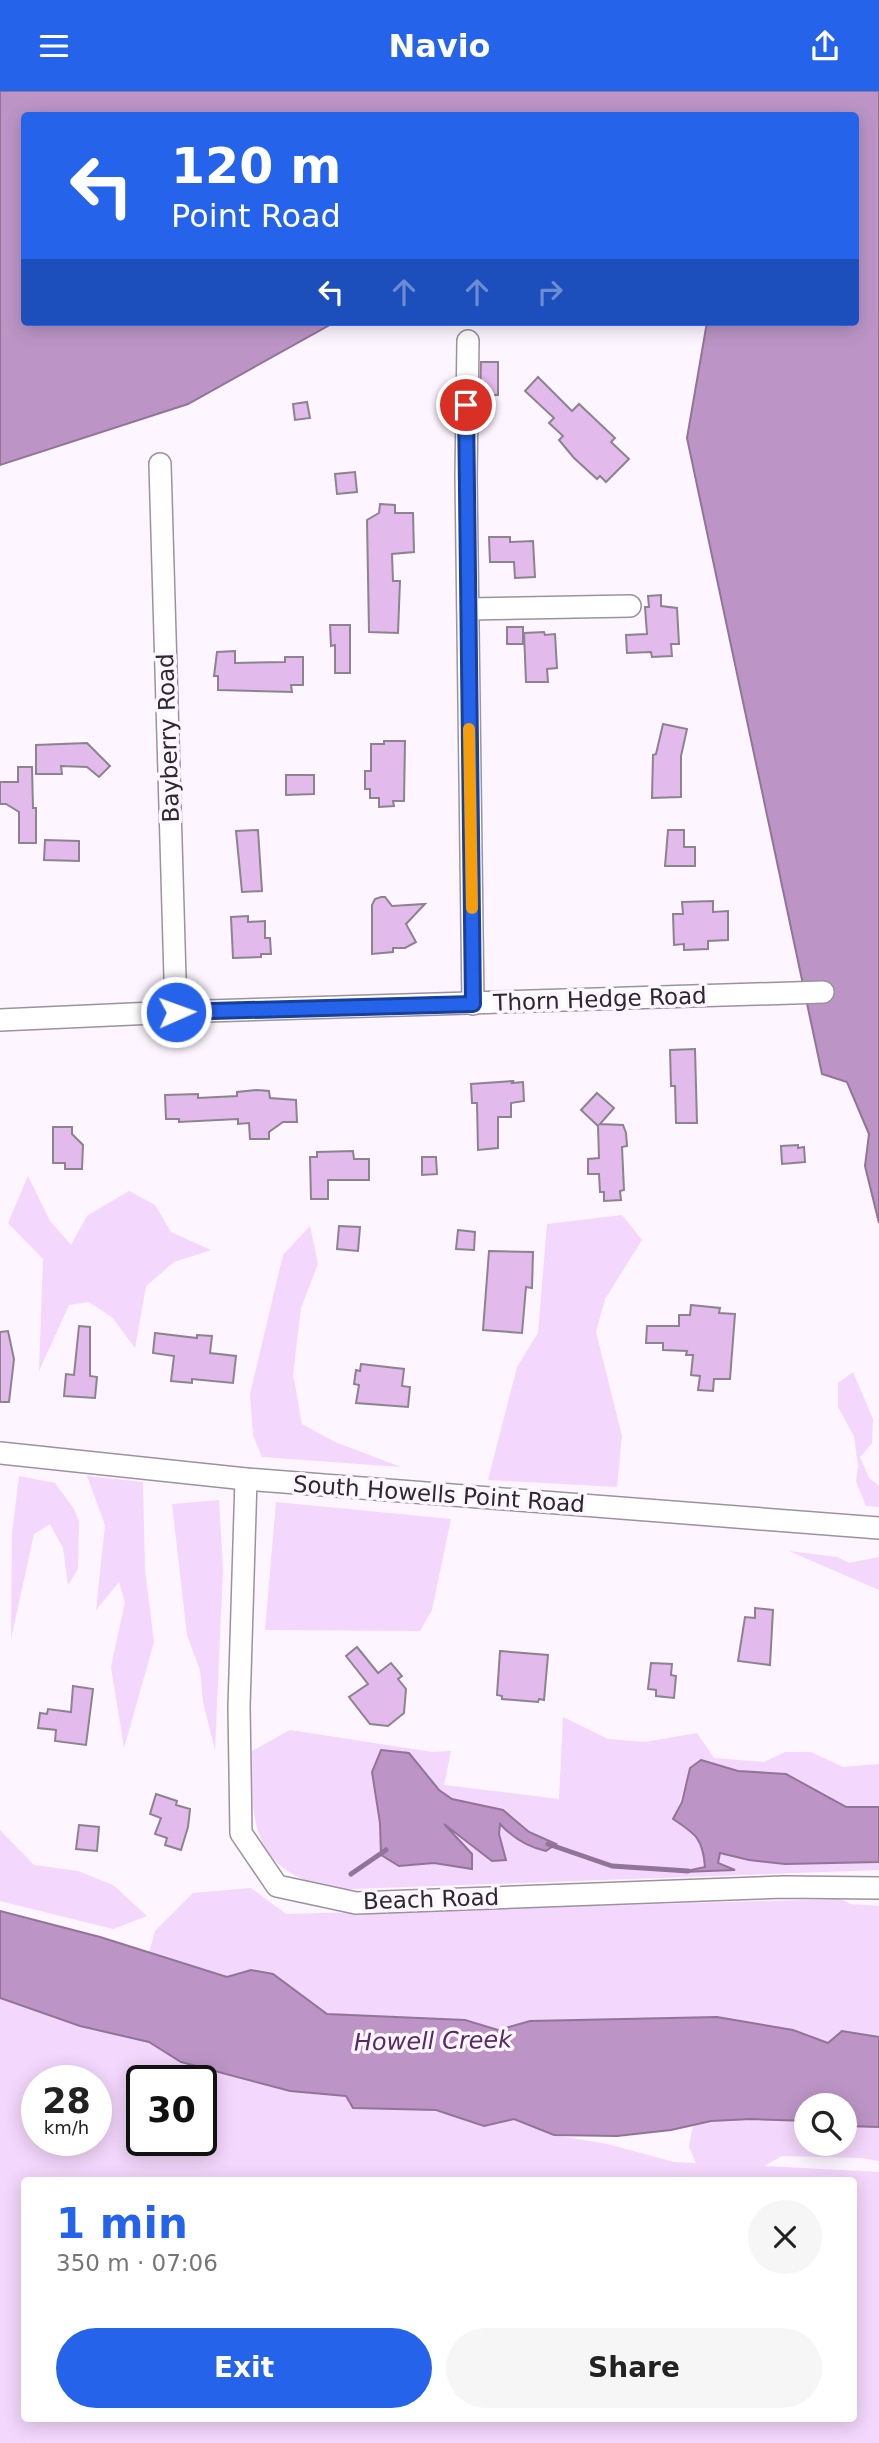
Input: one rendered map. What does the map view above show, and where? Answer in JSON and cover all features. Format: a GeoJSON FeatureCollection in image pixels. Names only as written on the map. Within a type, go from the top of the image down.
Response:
{"type":"FeatureCollection","features":[{"type":"Feature","properties":{"kind":"street"},"geometry":{"type":"LineString","coordinates":[[468,341],[473,1004]]}},
{"type":"Feature","properties":{"kind":"street","name":"Bayberry Road"},"geometry":{"type":"LineString","coordinates":[[160,464],[176,1012]]}},
{"type":"Feature","properties":{"kind":"street"},"geometry":{"type":"LineString","coordinates":[[468,609],[630,606]]}},
{"type":"Feature","properties":{"kind":"street","name":"Thorn Hedge Road"},"geometry":{"type":"LineString","coordinates":[[0,1020],[823,992]]}},
{"type":"Feature","properties":{"kind":"street","name":"South Howells Point Road"},"geometry":{"type":"LineString","coordinates":[[0,1453],[246,1479],[879,1528]]}},
{"type":"Feature","properties":{"kind":"street","name":"Beach Road"},"geometry":{"type":"LineString","coordinates":[[246,1479],[239,1707],[242,1833],[277,1886],[356,1903],[784,1887],[879,1888]]}},
{"type":"Feature","properties":{"kind":"shaded area"},"geometry":{"type":"Polygon","coordinates":[[[28,1176],[50,1221],[71,1245],[87,1216],[129,1191],[155,1205],[171,1232],[211,1250],[174,1262],[146,1286],[135,1348],[112,1317],[89,1302],[69,1305],[39,1371],[43,1259],[8,1223],[28,1176]]]}},
{"type":"Feature","properties":{"kind":"shaded area"},"geometry":{"type":"Polygon","coordinates":[[[622,1215],[642,1240],[605,1299],[596,1332],[622,1436],[617,1487],[488,1480],[517,1367],[538,1333],[547,1224],[622,1215]]]}},
{"type":"Feature","properties":{"kind":"shaded area"},"geometry":{"type":"Polygon","coordinates":[[[310,1226],[318,1264],[301,1308],[293,1374],[302,1424],[335,1442],[401,1467],[262,1457],[253,1435],[250,1394],[283,1255],[310,1226]]]}},
{"type":"Feature","properties":{"kind":"shaded area"},"geometry":{"type":"Polygon","coordinates":[[[853,1372],[873,1419],[872,1443],[860,1457],[869,1478],[879,1486],[879,1507],[866,1506],[856,1481],[858,1466],[854,1436],[838,1407],[838,1383],[853,1372]]]}},
{"type":"Feature","properties":{"kind":"shaded area"},"geometry":{"type":"Polygon","coordinates":[[[19,1476],[55,1483],[74,1509],[79,1522],[78,1569],[68,1585],[63,1548],[50,1524],[34,1534],[11,1639],[12,1533],[19,1476]]]}},
{"type":"Feature","properties":{"kind":"shaded area"},"geometry":{"type":"Polygon","coordinates":[[[87,1476],[143,1482],[145,1570],[154,1642],[124,1748],[111,1667],[125,1602],[119,1582],[96,1610],[105,1525],[87,1476]]]}},
{"type":"Feature","properties":{"kind":"shaded area"},"geometry":{"type":"Polygon","coordinates":[[[219,1500],[223,1569],[215,1750],[203,1702],[200,1670],[187,1635],[172,1504],[219,1500]]]}},
{"type":"Feature","properties":{"kind":"shaded area"},"geometry":{"type":"Polygon","coordinates":[[[276,1502],[451,1519],[432,1610],[420,1631],[265,1630],[276,1502]]]}},
{"type":"Feature","properties":{"kind":"shaded area"},"geometry":{"type":"Polygon","coordinates":[[[789,1551],[837,1557],[849,1563],[879,1557],[879,1590],[789,1551]]]}},
{"type":"Feature","properties":{"kind":"shaded area"},"geometry":{"type":"Polygon","coordinates":[[[563,1717],[608,1739],[645,1742],[697,1733],[714,1758],[764,1762],[785,1752],[811,1752],[843,1767],[879,1764],[879,1807],[846,1807],[806,1784],[772,1772],[738,1771],[701,1760],[687,1779],[673,1818],[693,1833],[702,1850],[705,1867],[688,1871],[733,1869],[717,1863],[720,1853],[749,1860],[879,1862],[879,1870],[325,1890],[291,1873],[276,1862],[266,1849],[255,1819],[252,1751],[290,1730],[432,1752],[451,1751],[444,1785],[559,1799],[563,1717]],[[409,1753],[380,1823],[381,1855],[399,1866],[434,1863],[472,1869],[439,1821],[492,1861],[505,1859],[499,1834],[500,1823],[556,1844],[529,1832],[519,1824],[452,1799],[439,1790],[409,1753]]]}},
{"type":"Feature","properties":{"kind":"shaded area"},"geometry":{"type":"Polygon","coordinates":[[[0,1830],[34,1865],[78,1871],[113,1885],[147,1916],[113,1929],[0,1901],[0,1830]]]}},
{"type":"Feature","properties":{"kind":"shaded area"},"geometry":{"type":"Polygon","coordinates":[[[251,1888],[286,1914],[841,1899],[850,1904],[879,1906],[879,2037],[842,2031],[828,2043],[793,2030],[717,2017],[530,2021],[498,2030],[327,2014],[272,1974],[251,1970],[228,1977],[149,1953],[155,1931],[193,1893],[251,1888]]]}},
{"type":"Feature","properties":{"kind":"shaded area"},"geometry":{"type":"Polygon","coordinates":[[[0,1998],[69,2023],[149,2042],[181,2062],[192,2065],[126,2065],[126,2156],[217,2156],[217,2072],[290,2091],[346,2096],[354,2108],[421,2109],[454,2114],[484,2126],[514,2119],[554,2135],[607,2144],[674,2162],[696,2163],[689,2147],[693,2125],[707,2122],[794,2120],[794,2156],[857,2156],[857,2126],[879,2127],[879,2161],[782,2156],[764,2166],[879,2172],[879,2443],[0,2443],[0,1998]]]}},
{"type":"Feature","properties":{"kind":"water"},"geometry":{"type":"Polygon","coordinates":[[[0,91],[879,91],[879,1223],[865,1166],[869,1134],[847,1082],[822,1074],[687,438],[706,326],[859,326],[859,112],[21,112],[21,326],[328,326],[188,404],[0,465],[0,91]]]}},
{"type":"Feature","properties":{"kind":"water"},"geometry":{"type":"Polygon","coordinates":[[[381,1750],[409,1753],[439,1790],[452,1799],[503,1810],[529,1832],[556,1844],[546,1851],[532,1847],[500,1824],[499,1834],[506,1860],[492,1861],[444,1824],[472,1854],[472,1869],[434,1863],[399,1866],[381,1855],[380,1823],[372,1772],[381,1750]]]}},
{"type":"Feature","properties":{"kind":"water"},"geometry":{"type":"Polygon","coordinates":[[[701,1760],[738,1771],[786,1774],[846,1807],[879,1807],[879,1862],[785,1864],[720,1853],[718,1863],[735,1870],[682,1872],[705,1867],[697,1838],[673,1819],[682,1802],[690,1768],[701,1760]]]}},
{"type":"Feature","properties":{"kind":"water","name":"Howell Creek"},"geometry":{"type":"Polygon","coordinates":[[[0,1911],[100,1937],[227,1977],[251,1970],[273,1974],[327,2014],[465,2020],[498,2030],[530,2021],[717,2017],[793,2030],[828,2043],[842,2031],[879,2037],[879,2127],[857,2126],[857,2093],[794,2093],[794,2121],[711,2121],[671,2130],[617,2136],[554,2135],[514,2119],[484,2126],[436,2110],[353,2108],[346,2096],[290,2091],[217,2072],[217,2065],[181,2062],[149,2042],[80,2026],[0,1998],[0,1911]]]}},
{"type":"Feature","properties":{"kind":"building"},"geometry":{"type":"Polygon","coordinates":[[[481,362],[498,362],[498,395],[480,395],[481,362]]]}},
{"type":"Feature","properties":{"kind":"building"},"geometry":{"type":"Polygon","coordinates":[[[538,377],[572,411],[579,404],[615,438],[611,442],[629,459],[606,482],[600,476],[597,479],[574,458],[559,440],[563,436],[549,423],[554,418],[525,391],[538,377]]]}},
{"type":"Feature","properties":{"kind":"building"},"geometry":{"type":"Polygon","coordinates":[[[307,402],[310,418],[295,420],[293,404],[307,402]]]}},
{"type":"Feature","properties":{"kind":"building"},"geometry":{"type":"Polygon","coordinates":[[[355,472],[357,492],[337,494],[335,474],[355,472]]]}},
{"type":"Feature","properties":{"kind":"building"},"geometry":{"type":"Polygon","coordinates":[[[380,504],[395,505],[395,513],[413,513],[414,552],[392,554],[393,581],[400,581],[398,633],[369,632],[367,520],[379,513],[380,504]]]}},
{"type":"Feature","properties":{"kind":"building"},"geometry":{"type":"Polygon","coordinates":[[[489,537],[510,537],[510,542],[533,541],[535,577],[515,578],[514,562],[490,562],[489,537]]]}},
{"type":"Feature","properties":{"kind":"building"},"geometry":{"type":"Polygon","coordinates":[[[661,595],[661,606],[677,608],[679,644],[671,644],[672,656],[652,657],[651,652],[627,653],[626,635],[647,634],[645,607],[649,607],[648,596],[661,595]]]}},
{"type":"Feature","properties":{"kind":"building"},"geometry":{"type":"Polygon","coordinates":[[[330,625],[350,625],[350,673],[335,673],[335,645],[331,646],[330,625]]]}},
{"type":"Feature","properties":{"kind":"building"},"geometry":{"type":"Polygon","coordinates":[[[507,627],[523,627],[523,644],[507,644],[507,627]]]}},
{"type":"Feature","properties":{"kind":"building"},"geometry":{"type":"Polygon","coordinates":[[[544,632],[545,635],[555,634],[557,668],[547,669],[548,682],[526,682],[524,633],[544,632]]]}},
{"type":"Feature","properties":{"kind":"building"},"geometry":{"type":"Polygon","coordinates":[[[235,651],[235,663],[285,662],[285,657],[303,657],[303,685],[291,685],[292,692],[218,690],[218,676],[214,676],[217,652],[235,651]]]}},
{"type":"Feature","properties":{"kind":"building"},"geometry":{"type":"Polygon","coordinates":[[[663,724],[687,729],[681,756],[681,797],[652,798],[653,755],[656,754],[663,724]]]}},
{"type":"Feature","properties":{"kind":"building"},"geometry":{"type":"Polygon","coordinates":[[[384,741],[405,741],[404,801],[393,801],[394,806],[379,807],[379,798],[370,798],[370,789],[365,789],[365,771],[371,771],[371,744],[384,744],[384,741]]]}},
{"type":"Feature","properties":{"kind":"building"},"geometry":{"type":"Polygon","coordinates":[[[87,743],[110,766],[99,777],[87,767],[61,766],[62,774],[36,774],[36,745],[87,743]]]}},
{"type":"Feature","properties":{"kind":"building"},"geometry":{"type":"Polygon","coordinates":[[[18,767],[32,767],[36,843],[19,843],[19,812],[6,804],[0,804],[0,782],[18,782],[18,767]]]}},
{"type":"Feature","properties":{"kind":"building"},"geometry":{"type":"Polygon","coordinates":[[[286,775],[314,775],[314,794],[286,795],[286,775]]]}},
{"type":"Feature","properties":{"kind":"building"},"geometry":{"type":"Polygon","coordinates":[[[258,830],[262,891],[242,892],[236,831],[258,830]]]}},
{"type":"Feature","properties":{"kind":"building"},"geometry":{"type":"Polygon","coordinates":[[[668,830],[684,830],[684,847],[695,847],[695,866],[665,866],[668,830]]]}},
{"type":"Feature","properties":{"kind":"building"},"geometry":{"type":"Polygon","coordinates":[[[45,840],[79,841],[79,861],[44,860],[45,840]]]}},
{"type":"Feature","properties":{"kind":"building"},"geometry":{"type":"Polygon","coordinates":[[[385,897],[392,906],[425,904],[406,924],[416,942],[405,948],[393,948],[393,952],[372,954],[372,905],[375,899],[385,897]]]}},
{"type":"Feature","properties":{"kind":"building"},"geometry":{"type":"Polygon","coordinates":[[[713,901],[713,912],[728,911],[728,940],[708,941],[708,949],[684,950],[684,944],[674,945],[673,914],[683,914],[682,902],[713,901]]]}},
{"type":"Feature","properties":{"kind":"building"},"geometry":{"type":"Polygon","coordinates":[[[248,916],[248,922],[265,921],[265,938],[270,938],[271,954],[233,958],[231,917],[248,916]]]}},
{"type":"Feature","properties":{"kind":"building"},"geometry":{"type":"Polygon","coordinates":[[[695,1049],[697,1123],[676,1123],[670,1050],[695,1049]]]}},
{"type":"Feature","properties":{"kind":"building"},"geometry":{"type":"Polygon","coordinates":[[[513,1081],[512,1083],[523,1082],[524,1101],[511,1103],[511,1117],[498,1117],[498,1148],[478,1150],[477,1103],[472,1103],[471,1084],[513,1081]]]}},
{"type":"Feature","properties":{"kind":"building"},"geometry":{"type":"Polygon","coordinates":[[[269,1091],[270,1098],[296,1100],[297,1122],[283,1122],[269,1132],[269,1139],[250,1139],[249,1123],[238,1124],[238,1119],[179,1122],[179,1119],[166,1119],[165,1095],[198,1094],[198,1098],[237,1096],[237,1092],[269,1091]]]}},
{"type":"Feature","properties":{"kind":"building"},"geometry":{"type":"Polygon","coordinates":[[[597,1093],[614,1108],[600,1124],[623,1125],[626,1133],[627,1146],[622,1147],[624,1190],[620,1191],[621,1200],[604,1201],[604,1192],[600,1192],[599,1174],[588,1174],[588,1159],[599,1158],[598,1126],[581,1110],[597,1093]]]}},
{"type":"Feature","properties":{"kind":"building"},"geometry":{"type":"Polygon","coordinates":[[[53,1127],[72,1127],[72,1134],[83,1145],[82,1169],[65,1169],[65,1163],[53,1163],[53,1127]]]}},
{"type":"Feature","properties":{"kind":"building"},"geometry":{"type":"Polygon","coordinates":[[[798,1145],[798,1148],[804,1147],[805,1162],[782,1164],[781,1146],[798,1145]]]}},
{"type":"Feature","properties":{"kind":"building"},"geometry":{"type":"Polygon","coordinates":[[[353,1151],[354,1159],[369,1159],[369,1180],[328,1180],[328,1199],[311,1199],[310,1157],[317,1157],[317,1152],[353,1151]]]}},
{"type":"Feature","properties":{"kind":"building"},"geometry":{"type":"Polygon","coordinates":[[[422,1157],[436,1157],[437,1174],[422,1175],[422,1157]]]}},
{"type":"Feature","properties":{"kind":"building"},"geometry":{"type":"Polygon","coordinates":[[[339,1226],[360,1227],[358,1251],[337,1249],[339,1226]]]}},
{"type":"Feature","properties":{"kind":"building"},"geometry":{"type":"Polygon","coordinates":[[[458,1230],[475,1232],[474,1250],[456,1249],[458,1230]]]}},
{"type":"Feature","properties":{"kind":"building"},"geometry":{"type":"Polygon","coordinates":[[[489,1251],[533,1252],[532,1288],[526,1287],[522,1333],[483,1330],[489,1251]]]}},
{"type":"Feature","properties":{"kind":"building"},"geometry":{"type":"Polygon","coordinates":[[[691,1305],[720,1308],[719,1313],[735,1314],[730,1379],[714,1379],[713,1391],[698,1390],[700,1376],[691,1375],[693,1355],[686,1355],[687,1351],[663,1350],[663,1343],[646,1343],[647,1326],[679,1326],[679,1315],[690,1315],[691,1305]]]}},
{"type":"Feature","properties":{"kind":"building"},"geometry":{"type":"Polygon","coordinates":[[[79,1326],[90,1327],[90,1376],[97,1377],[95,1398],[64,1396],[66,1374],[74,1375],[79,1326]]]}},
{"type":"Feature","properties":{"kind":"building"},"geometry":{"type":"Polygon","coordinates":[[[8,1331],[14,1359],[9,1402],[0,1402],[0,1332],[8,1331]]]}},
{"type":"Feature","properties":{"kind":"building"},"geometry":{"type":"Polygon","coordinates":[[[155,1333],[197,1338],[197,1335],[212,1336],[210,1353],[236,1356],[233,1383],[192,1379],[192,1383],[171,1381],[174,1356],[153,1353],[155,1333]]]}},
{"type":"Feature","properties":{"kind":"building"},"geometry":{"type":"Polygon","coordinates":[[[361,1364],[404,1369],[402,1386],[410,1387],[408,1407],[356,1403],[359,1385],[354,1384],[356,1370],[360,1371],[361,1364]]]}},
{"type":"Feature","properties":{"kind":"building"},"geometry":{"type":"Polygon","coordinates":[[[755,1608],[773,1610],[770,1665],[738,1661],[745,1617],[755,1618],[755,1608]]]}},
{"type":"Feature","properties":{"kind":"building"},"geometry":{"type":"Polygon","coordinates":[[[357,1647],[378,1673],[391,1663],[402,1676],[398,1679],[406,1689],[404,1713],[388,1726],[370,1724],[349,1697],[368,1684],[346,1656],[357,1647]]]}},
{"type":"Feature","properties":{"kind":"building"},"geometry":{"type":"Polygon","coordinates":[[[500,1651],[548,1655],[544,1700],[539,1699],[538,1702],[502,1699],[502,1696],[497,1695],[500,1651]]]}},
{"type":"Feature","properties":{"kind":"building"},"geometry":{"type":"Polygon","coordinates":[[[651,1663],[672,1664],[671,1675],[676,1676],[674,1698],[656,1696],[656,1690],[648,1689],[651,1663]]]}},
{"type":"Feature","properties":{"kind":"building"},"geometry":{"type":"Polygon","coordinates":[[[73,1686],[93,1689],[86,1745],[55,1741],[56,1730],[38,1728],[40,1713],[47,1714],[48,1709],[71,1712],[73,1686]]]}},
{"type":"Feature","properties":{"kind":"building"},"geometry":{"type":"Polygon","coordinates":[[[156,1794],[190,1809],[181,1850],[165,1845],[167,1838],[155,1834],[161,1818],[150,1814],[156,1794]]]}},
{"type":"Feature","properties":{"kind":"building"},"geometry":{"type":"Polygon","coordinates":[[[79,1825],[99,1827],[97,1851],[76,1849],[79,1825]]]}},
{"type":"Feature","properties":{"kind":"waterway"},"geometry":{"type":"LineString","coordinates":[[548,1844],[612,1866],[688,1871]]}},
{"type":"Feature","properties":{"kind":"waterway"},"geometry":{"type":"LineString","coordinates":[[351,1874],[386,1850]]}},
{"type":"Feature","properties":{"kind":"slow traffic"},"geometry":{"type":"LineString","coordinates":[[469,729],[472,908]]}},
{"type":"Feature","properties":{"kind":"route"},"geometry":{"type":"LineString","coordinates":[[176,1012],[473,1004],[466,405]]}}]}
